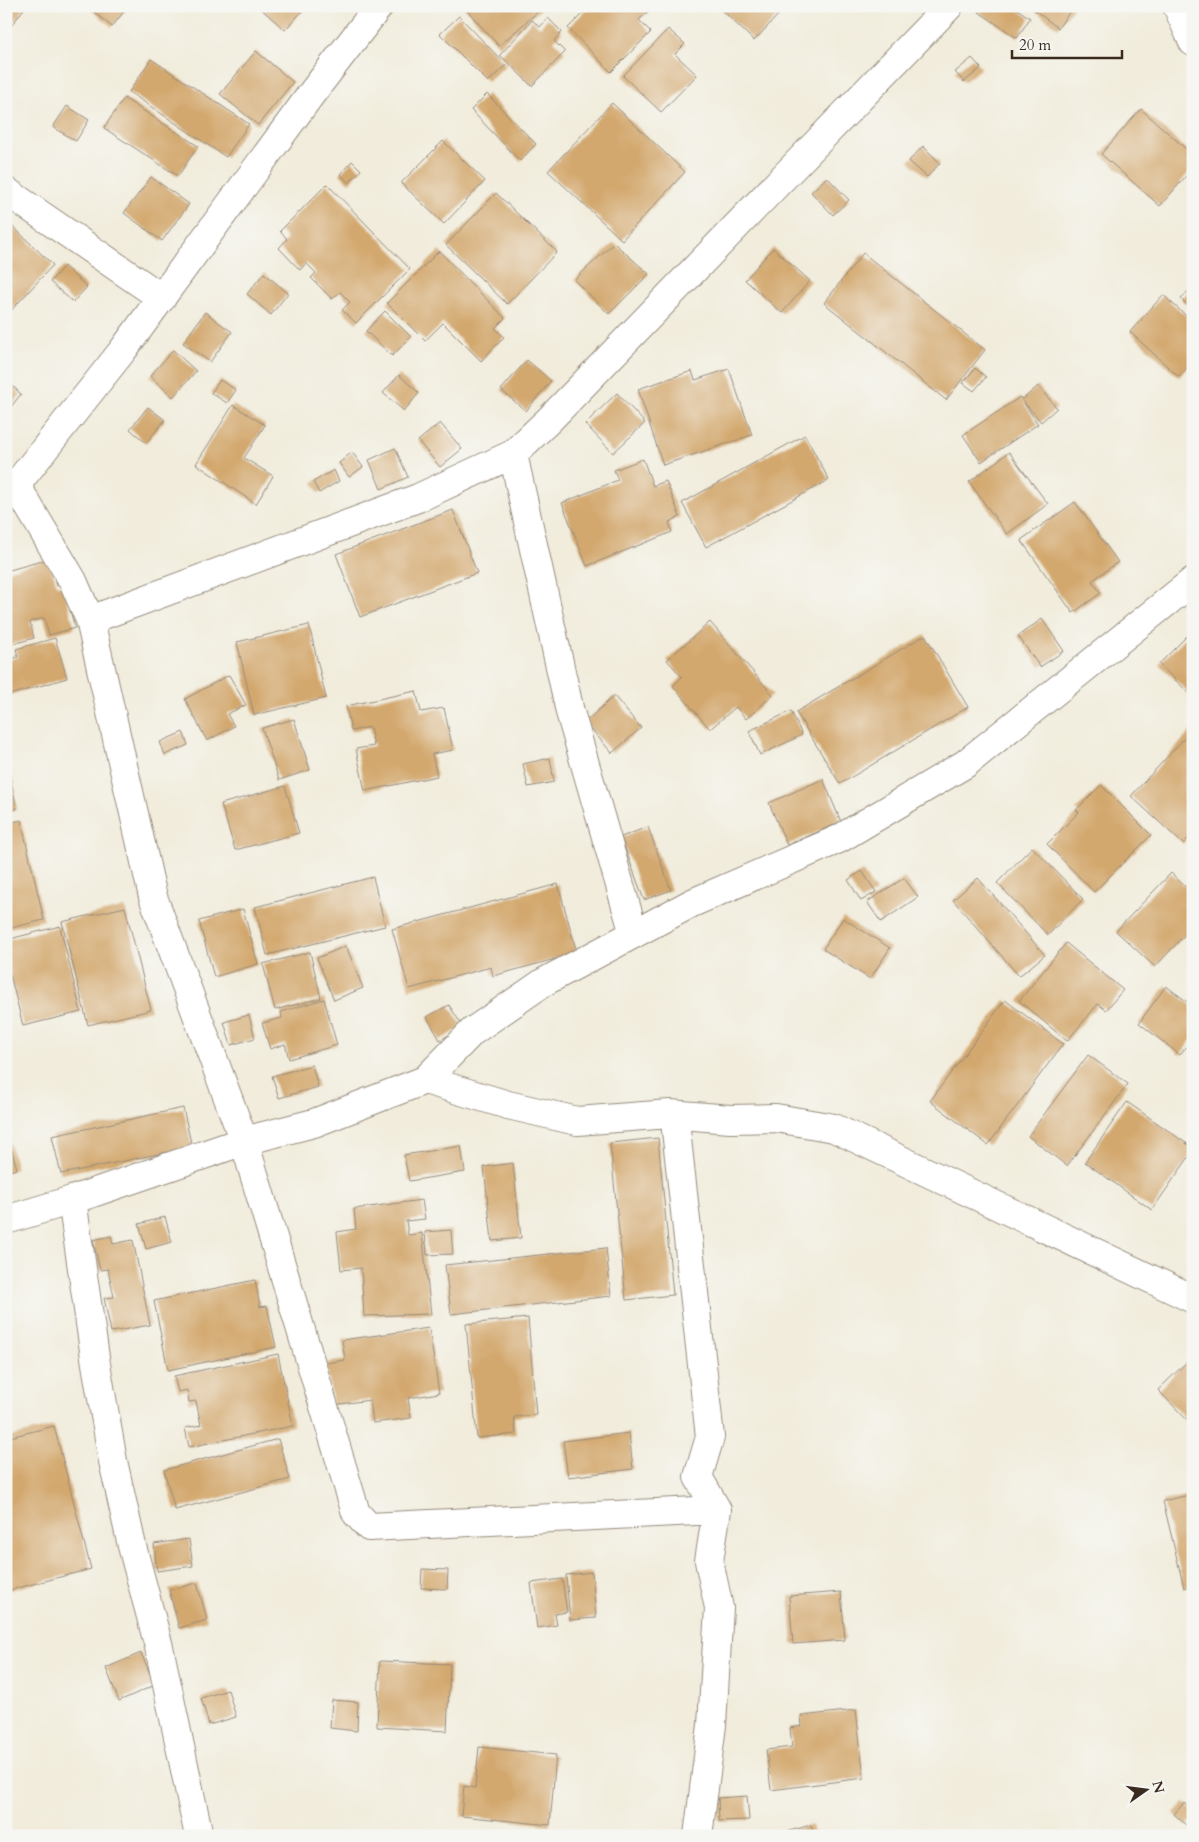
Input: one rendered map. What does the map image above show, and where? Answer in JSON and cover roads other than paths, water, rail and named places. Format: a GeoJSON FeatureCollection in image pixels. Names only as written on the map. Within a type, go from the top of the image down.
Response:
{"type":"FeatureCollection","features":[{"type":"Feature","properties":{"kind":"street"},"geometry":{"type":"LineString","coordinates":[[379,6],[306,101],[123,350],[11,490],[73,581],[90,620],[153,897],[244,1141],[356,1513],[368,1527],[717,1510]]}},
{"type":"Feature","properties":{"kind":"street"},"geometry":{"type":"LineString","coordinates":[[90,620],[418,498],[512,454],[550,419],[949,6]]}},
{"type":"Feature","properties":{"kind":"street"},"geometry":{"type":"LineString","coordinates":[[1177,6],[1193,42]]}},
{"type":"Feature","properties":{"kind":"street"},"geometry":{"type":"LineString","coordinates":[[6,191],[162,298]]}},
{"type":"Feature","properties":{"kind":"street"},"geometry":{"type":"LineString","coordinates":[[512,454],[570,712],[634,934]]}},
{"type":"Feature","properties":{"kind":"street"},"geometry":{"type":"LineString","coordinates":[[6,1220],[72,1200],[244,1141],[314,1123],[425,1080],[473,1031],[544,982],[692,903],[838,839],[965,764],[1193,580]]}},
{"type":"Feature","properties":{"kind":"street"},"geometry":{"type":"LineString","coordinates":[[425,1080],[508,1105],[577,1121],[670,1114],[730,1119],[776,1118],[834,1128],[1193,1299]]}},
{"type":"Feature","properties":{"kind":"street"},"geometry":{"type":"LineString","coordinates":[[670,1114],[674,1121],[709,1422],[710,1437],[698,1477],[717,1510],[709,1561],[719,1608],[714,1696],[698,1836]]}},
{"type":"Feature","properties":{"kind":"street"},"geometry":{"type":"LineString","coordinates":[[72,1200],[96,1364],[113,1460],[132,1546],[159,1647],[199,1836]]}}]}
